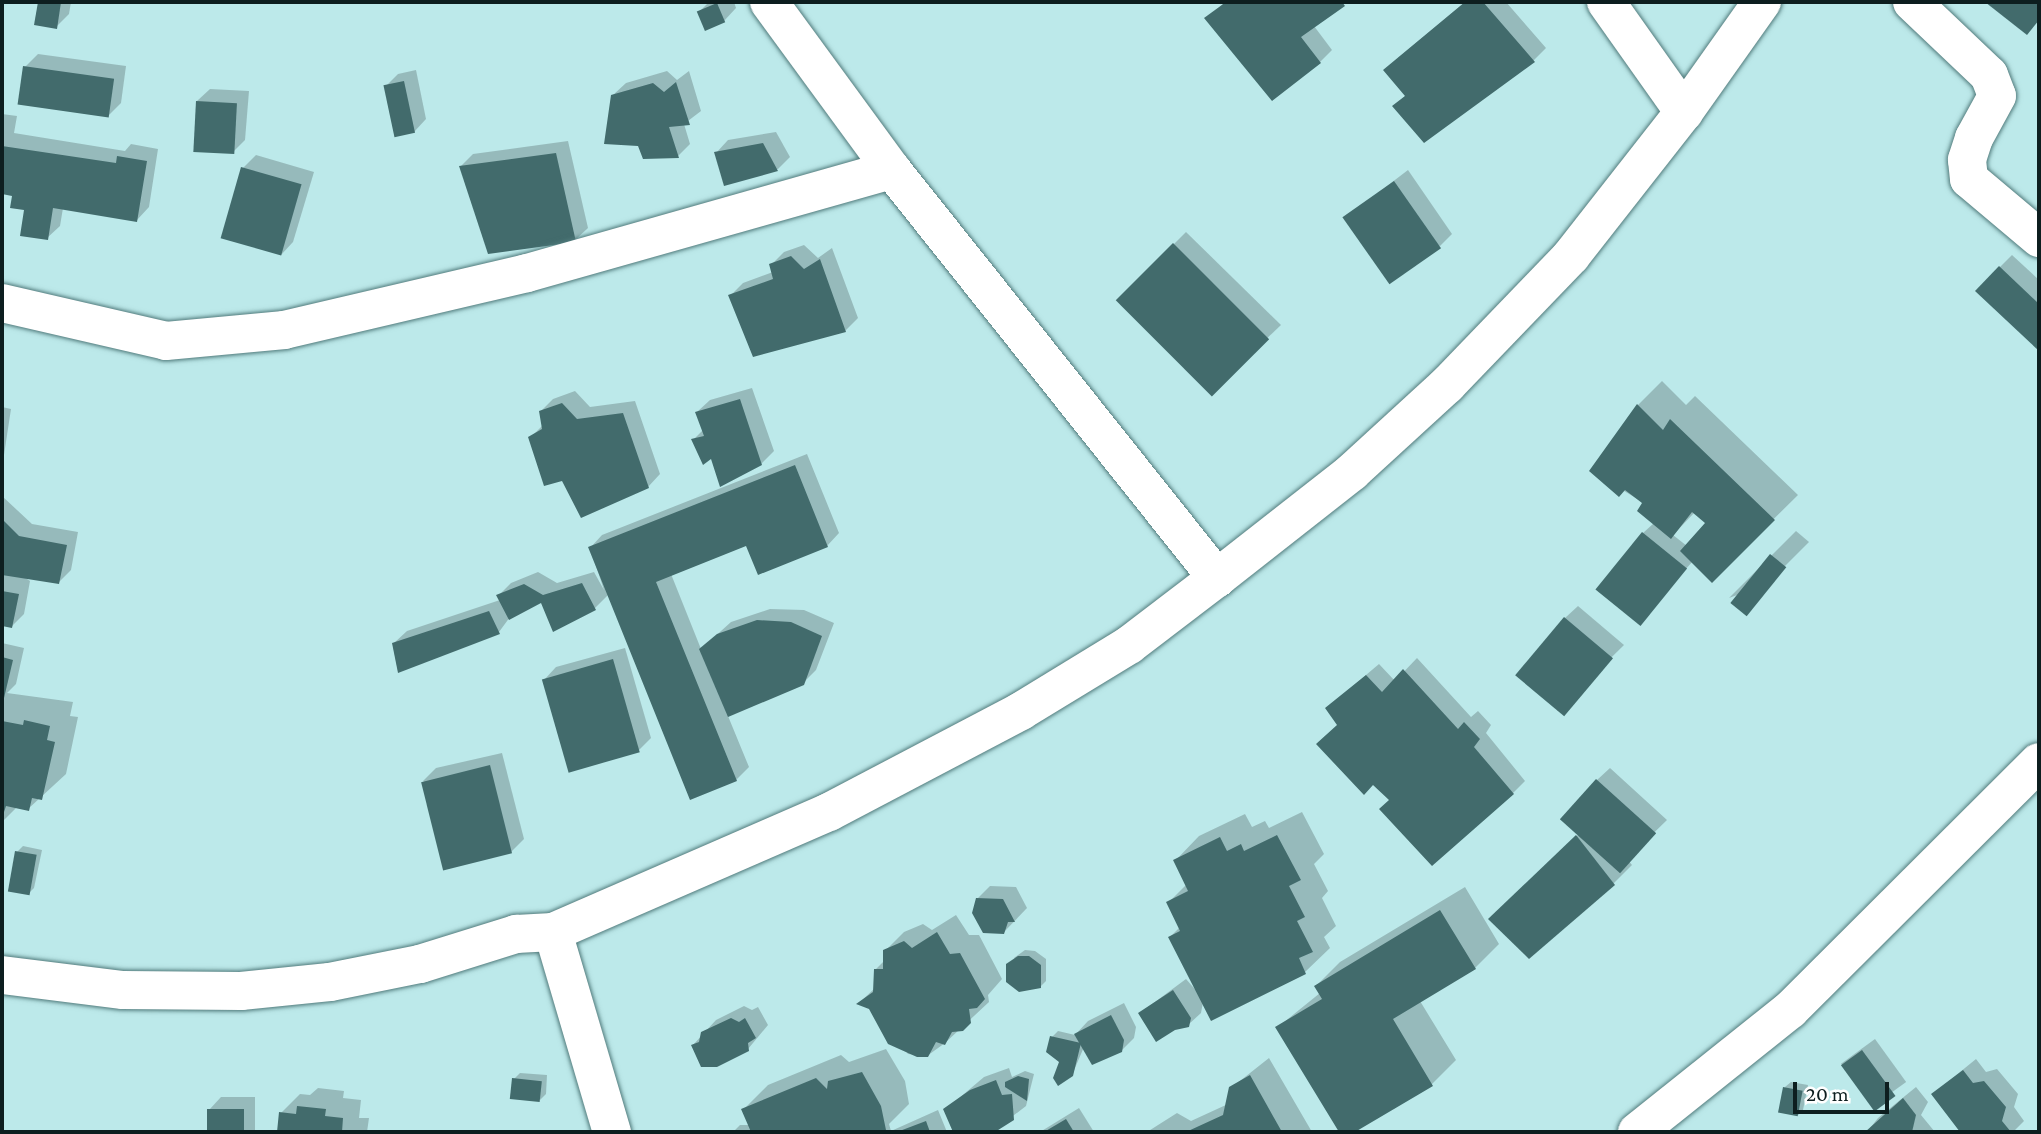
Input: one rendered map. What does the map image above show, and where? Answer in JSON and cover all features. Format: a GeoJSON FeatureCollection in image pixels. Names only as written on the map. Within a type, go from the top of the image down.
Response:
{"type":"FeatureCollection","features":[{"type":"Feature","properties":{"kind":"street"},"geometry":{"type":"LineString","coordinates":[[769,2],[892,170],[1217,578]]}},
{"type":"Feature","properties":{"kind":"street"},"geometry":{"type":"LineString","coordinates":[[1606,2],[1684,112]]}},
{"type":"Feature","properties":{"kind":"street"},"geometry":{"type":"LineString","coordinates":[[2,975],[123,990],[241,991],[330,982],[420,964],[516,934],[553,932],[896,779],[1076,679],[1217,578],[1352,472],[1510,322],[1572,256],[1684,112],[1762,2]]}},
{"type":"Feature","properties":{"kind":"street"},"geometry":{"type":"LineString","coordinates":[[1912,2],[1989,75],[1997,96],[1974,138],[1967,160],[1969,179],[2039,238]]}},
{"type":"Feature","properties":{"kind":"street"},"geometry":{"type":"LineString","coordinates":[[2,303],[166,341],[284,330],[527,273],[892,170]]}},
{"type":"Feature","properties":{"kind":"street"},"geometry":{"type":"LineString","coordinates":[[1637,1132],[1790,1010],[2039,762]]}},
{"type":"Feature","properties":{"kind":"street"},"geometry":{"type":"LineString","coordinates":[[553,932],[612,1132]]}},
{"type":"Feature","properties":{"kind":"building"},"geometry":{"type":"Polygon","coordinates":[[[38,2],[61,2],[57,29],[34,25],[38,2]]]}},
{"type":"Feature","properties":{"kind":"building"},"geometry":{"type":"Polygon","coordinates":[[[1226,2],[1342,2],[1345,6],[1301,37],[1321,63],[1272,101],[1204,18],[1226,2]]]}},
{"type":"Feature","properties":{"kind":"building"},"geometry":{"type":"Polygon","coordinates":[[[1465,2],[1483,2],[1535,62],[1424,143],[1392,106],[1405,96],[1383,70],[1465,2]]]}},
{"type":"Feature","properties":{"kind":"building"},"geometry":{"type":"Polygon","coordinates":[[[1985,2],[2039,2],[2039,20],[2027,35],[1985,2]]]}},
{"type":"Feature","properties":{"kind":"building"},"geometry":{"type":"Polygon","coordinates":[[[717,3],[725,22],[705,31],[697,12],[717,3]]]}},
{"type":"Feature","properties":{"kind":"building"},"geometry":{"type":"Polygon","coordinates":[[[23,66],[114,79],[109,117],[18,105],[23,66]]]}},
{"type":"Feature","properties":{"kind":"building"},"geometry":{"type":"Polygon","coordinates":[[[404,81],[415,133],[394,137],[383,85],[404,81]]]}},
{"type":"Feature","properties":{"kind":"building"},"geometry":{"type":"Polygon","coordinates":[[[676,82],[690,125],[669,127],[679,158],[643,159],[638,146],[604,144],[611,95],[653,83],[664,92],[676,82]]]}},
{"type":"Feature","properties":{"kind":"building"},"geometry":{"type":"Polygon","coordinates":[[[196,101],[237,103],[234,154],[193,152],[196,101]]]}},
{"type":"Feature","properties":{"kind":"building"},"geometry":{"type":"Polygon","coordinates":[[[763,143],[778,171],[724,186],[714,152],[763,143]]]}},
{"type":"Feature","properties":{"kind":"building"},"geometry":{"type":"Polygon","coordinates":[[[2,146],[116,163],[117,156],[147,161],[137,222],[53,208],[48,240],[20,236],[24,210],[10,208],[12,196],[2,194],[2,146]]]}},
{"type":"Feature","properties":{"kind":"building"},"geometry":{"type":"Polygon","coordinates":[[[556,153],[576,242],[488,254],[459,166],[556,153]]]}},
{"type":"Feature","properties":{"kind":"building"},"geometry":{"type":"Polygon","coordinates":[[[241,167],[302,184],[281,255],[221,238],[241,167]]]}},
{"type":"Feature","properties":{"kind":"building"},"geometry":{"type":"Polygon","coordinates":[[[1394,181],[1441,248],[1389,284],[1342,217],[1394,181]]]}},
{"type":"Feature","properties":{"kind":"building"},"geometry":{"type":"Polygon","coordinates":[[[1173,243],[1269,339],[1212,396],[1116,300],[1173,243]]]}},
{"type":"Feature","properties":{"kind":"building"},"geometry":{"type":"Polygon","coordinates":[[[791,256],[804,269],[820,259],[846,332],[753,357],[728,295],[773,279],[769,264],[791,256]]]}},
{"type":"Feature","properties":{"kind":"building"},"geometry":{"type":"Polygon","coordinates":[[[1999,266],[2039,304],[2039,351],[1975,291],[1999,266]]]}},
{"type":"Feature","properties":{"kind":"building"},"geometry":{"type":"Polygon","coordinates":[[[740,399],[762,465],[720,487],[711,459],[703,465],[691,439],[704,436],[695,412],[740,399]]]}},
{"type":"Feature","properties":{"kind":"building"},"geometry":{"type":"Polygon","coordinates":[[[562,403],[577,419],[623,413],[649,488],[581,518],[562,481],[544,486],[528,437],[542,429],[539,411],[562,403]]]}},
{"type":"Feature","properties":{"kind":"building"},"geometry":{"type":"Polygon","coordinates":[[[1637,404],[1663,430],[1670,419],[1775,520],[1712,583],[1680,551],[1705,523],[1692,512],[1671,539],[1637,511],[1642,503],[1625,490],[1619,497],[1589,471],[1637,404]]]}},
{"type":"Feature","properties":{"kind":"building"},"geometry":{"type":"Polygon","coordinates":[[[795,465],[828,547],[758,575],[746,546],[656,582],[737,781],[690,800],[588,547],[795,465]]]}},
{"type":"Feature","properties":{"kind":"building"},"geometry":{"type":"Polygon","coordinates":[[[2,519],[19,536],[67,545],[59,584],[2,575],[2,519]]]}},
{"type":"Feature","properties":{"kind":"building"},"geometry":{"type":"Polygon","coordinates":[[[1642,532],[1687,569],[1641,626],[1595,590],[1642,532]]]}},
{"type":"Feature","properties":{"kind":"building"},"geometry":{"type":"Polygon","coordinates":[[[1770,554],[1786,567],[1747,616],[1730,603],[1770,554]]]}},
{"type":"Feature","properties":{"kind":"building"},"geometry":{"type":"Polygon","coordinates":[[[582,583],[596,610],[553,632],[541,603],[509,620],[496,595],[524,584],[543,595],[582,583]]]}},
{"type":"Feature","properties":{"kind":"building"},"geometry":{"type":"Polygon","coordinates":[[[2,591],[19,594],[12,628],[2,626],[2,591]]]}},
{"type":"Feature","properties":{"kind":"building"},"geometry":{"type":"Polygon","coordinates":[[[489,611],[500,634],[398,673],[392,643],[489,611]]]}},
{"type":"Feature","properties":{"kind":"building"},"geometry":{"type":"Polygon","coordinates":[[[1564,617],[1613,658],[1564,716],[1515,675],[1564,617]]]}},
{"type":"Feature","properties":{"kind":"building"},"geometry":{"type":"Polygon","coordinates":[[[757,620],[791,622],[822,636],[804,685],[728,717],[699,649],[717,634],[757,620]]]}},
{"type":"Feature","properties":{"kind":"building"},"geometry":{"type":"Polygon","coordinates":[[[2,657],[13,660],[4,698],[2,698],[2,657]]]}},
{"type":"Feature","properties":{"kind":"building"},"geometry":{"type":"Polygon","coordinates":[[[613,659],[640,752],[569,773],[542,679],[613,659]]]}},
{"type":"Feature","properties":{"kind":"building"},"geometry":{"type":"Polygon","coordinates":[[[1403,669],[1458,729],[1464,722],[1480,739],[1474,747],[1514,794],[1432,866],[1379,809],[1389,800],[1373,785],[1364,795],[1316,744],[1337,725],[1325,708],[1366,675],[1382,692],[1403,669]]]}},
{"type":"Feature","properties":{"kind":"building"},"geometry":{"type":"Polygon","coordinates":[[[24,720],[50,726],[47,740],[55,742],[42,800],[32,798],[29,811],[6,806],[2,818],[2,721],[23,725],[24,720]]]}},
{"type":"Feature","properties":{"kind":"building"},"geometry":{"type":"Polygon","coordinates":[[[490,765],[512,853],[443,870],[421,782],[490,765]]]}},
{"type":"Feature","properties":{"kind":"building"},"geometry":{"type":"Polygon","coordinates":[[[1596,779],[1656,833],[1620,873],[1560,819],[1596,779]]]}},
{"type":"Feature","properties":{"kind":"building"},"geometry":{"type":"Polygon","coordinates":[[[1277,835],[1301,880],[1289,886],[1305,917],[1297,921],[1313,952],[1299,958],[1306,974],[1211,1021],[1168,937],[1180,931],[1166,902],[1188,891],[1173,860],[1220,837],[1227,851],[1241,844],[1244,851],[1277,835]]]}},
{"type":"Feature","properties":{"kind":"building"},"geometry":{"type":"Polygon","coordinates":[[[1576,835],[1615,885],[1529,959],[1488,919],[1576,835]]]}},
{"type":"Feature","properties":{"kind":"building"},"geometry":{"type":"Polygon","coordinates":[[[15,851],[37,855],[30,895],[8,891],[15,851]]]}},
{"type":"Feature","properties":{"kind":"building"},"geometry":{"type":"Polygon","coordinates":[[[976,898],[1003,899],[1015,922],[1008,922],[1004,934],[983,933],[972,913],[976,898]]]}},
{"type":"Feature","properties":{"kind":"building"},"geometry":{"type":"Polygon","coordinates":[[[1440,910],[1476,969],[1393,1019],[1433,1086],[1355,1132],[1339,1132],[1275,1027],[1322,999],[1314,986],[1440,910]]]}},
{"type":"Feature","properties":{"kind":"building"},"geometry":{"type":"Polygon","coordinates":[[[937,932],[950,954],[960,953],[985,999],[977,1008],[969,1009],[971,1023],[963,1031],[952,1032],[945,1045],[936,1042],[928,1057],[917,1057],[888,1044],[869,1009],[856,1004],[873,992],[874,969],[883,969],[883,950],[904,941],[912,948],[937,932]]]}},
{"type":"Feature","properties":{"kind":"building"},"geometry":{"type":"Polygon","coordinates":[[[1018,956],[1029,956],[1041,965],[1041,988],[1019,992],[1006,982],[1006,964],[1018,956]]]}},
{"type":"Feature","properties":{"kind":"building"},"geometry":{"type":"Polygon","coordinates":[[[1173,990],[1191,1018],[1189,1027],[1175,1030],[1156,1042],[1138,1013],[1173,990]]]}},
{"type":"Feature","properties":{"kind":"building"},"geometry":{"type":"Polygon","coordinates":[[[1111,1015],[1124,1040],[1122,1052],[1092,1065],[1074,1034],[1111,1015]]]}},
{"type":"Feature","properties":{"kind":"building"},"geometry":{"type":"Polygon","coordinates":[[[731,1018],[739,1022],[745,1018],[756,1038],[748,1043],[749,1051],[717,1067],[701,1067],[691,1045],[699,1042],[701,1032],[731,1018]]]}},
{"type":"Feature","properties":{"kind":"building"},"geometry":{"type":"Polygon","coordinates":[[[1050,1036],[1081,1043],[1073,1076],[1058,1086],[1053,1078],[1059,1062],[1046,1052],[1050,1036]]]}},
{"type":"Feature","properties":{"kind":"building"},"geometry":{"type":"Polygon","coordinates":[[[1862,1050],[1896,1096],[1874,1111],[1841,1065],[1862,1050]]]}},
{"type":"Feature","properties":{"kind":"building"},"geometry":{"type":"Polygon","coordinates":[[[1963,1070],[1973,1083],[1984,1081],[2006,1107],[2002,1121],[2011,1132],[1960,1132],[1931,1094],[1963,1070]]]}},
{"type":"Feature","properties":{"kind":"building"},"geometry":{"type":"Polygon","coordinates":[[[862,1072],[881,1106],[886,1130],[751,1132],[741,1109],[816,1078],[827,1089],[828,1081],[862,1072]]]}},
{"type":"Feature","properties":{"kind":"building"},"geometry":{"type":"Polygon","coordinates":[[[1250,1075],[1282,1132],[1186,1132],[1223,1115],[1229,1087],[1250,1075]]]}},
{"type":"Feature","properties":{"kind":"building"},"geometry":{"type":"Polygon","coordinates":[[[1018,1076],[1029,1079],[1027,1101],[1005,1087],[1005,1082],[1018,1076]]]}},
{"type":"Feature","properties":{"kind":"building"},"geometry":{"type":"Polygon","coordinates":[[[512,1078],[542,1081],[540,1102],[510,1099],[512,1078]]]}},
{"type":"Feature","properties":{"kind":"building"},"geometry":{"type":"Polygon","coordinates":[[[996,1080],[1002,1095],[1012,1094],[1014,1120],[995,1132],[953,1132],[943,1109],[970,1090],[996,1080]]]}},
{"type":"Feature","properties":{"kind":"building"},"geometry":{"type":"Polygon","coordinates":[[[1783,1087],[1803,1091],[1798,1116],[1778,1113],[1783,1087]]]}},
{"type":"Feature","properties":{"kind":"building"},"geometry":{"type":"Polygon","coordinates":[[[1903,1098],[1916,1115],[1912,1132],[1865,1132],[1903,1098]]]}},
{"type":"Feature","properties":{"kind":"building"},"geometry":{"type":"Polygon","coordinates":[[[297,1106],[326,1109],[325,1116],[343,1118],[342,1132],[277,1132],[279,1112],[296,1114],[297,1106]]]}},
{"type":"Feature","properties":{"kind":"building"},"geometry":{"type":"Polygon","coordinates":[[[207,1109],[244,1109],[244,1132],[207,1132],[207,1109]]]}},
{"type":"Feature","properties":{"kind":"building"},"geometry":{"type":"Polygon","coordinates":[[[1066,1119],[1074,1132],[1044,1132],[1066,1119]]]}},
{"type":"Feature","properties":{"kind":"building"},"geometry":{"type":"Polygon","coordinates":[[[926,1121],[930,1132],[897,1132],[926,1121]]]}}]}
